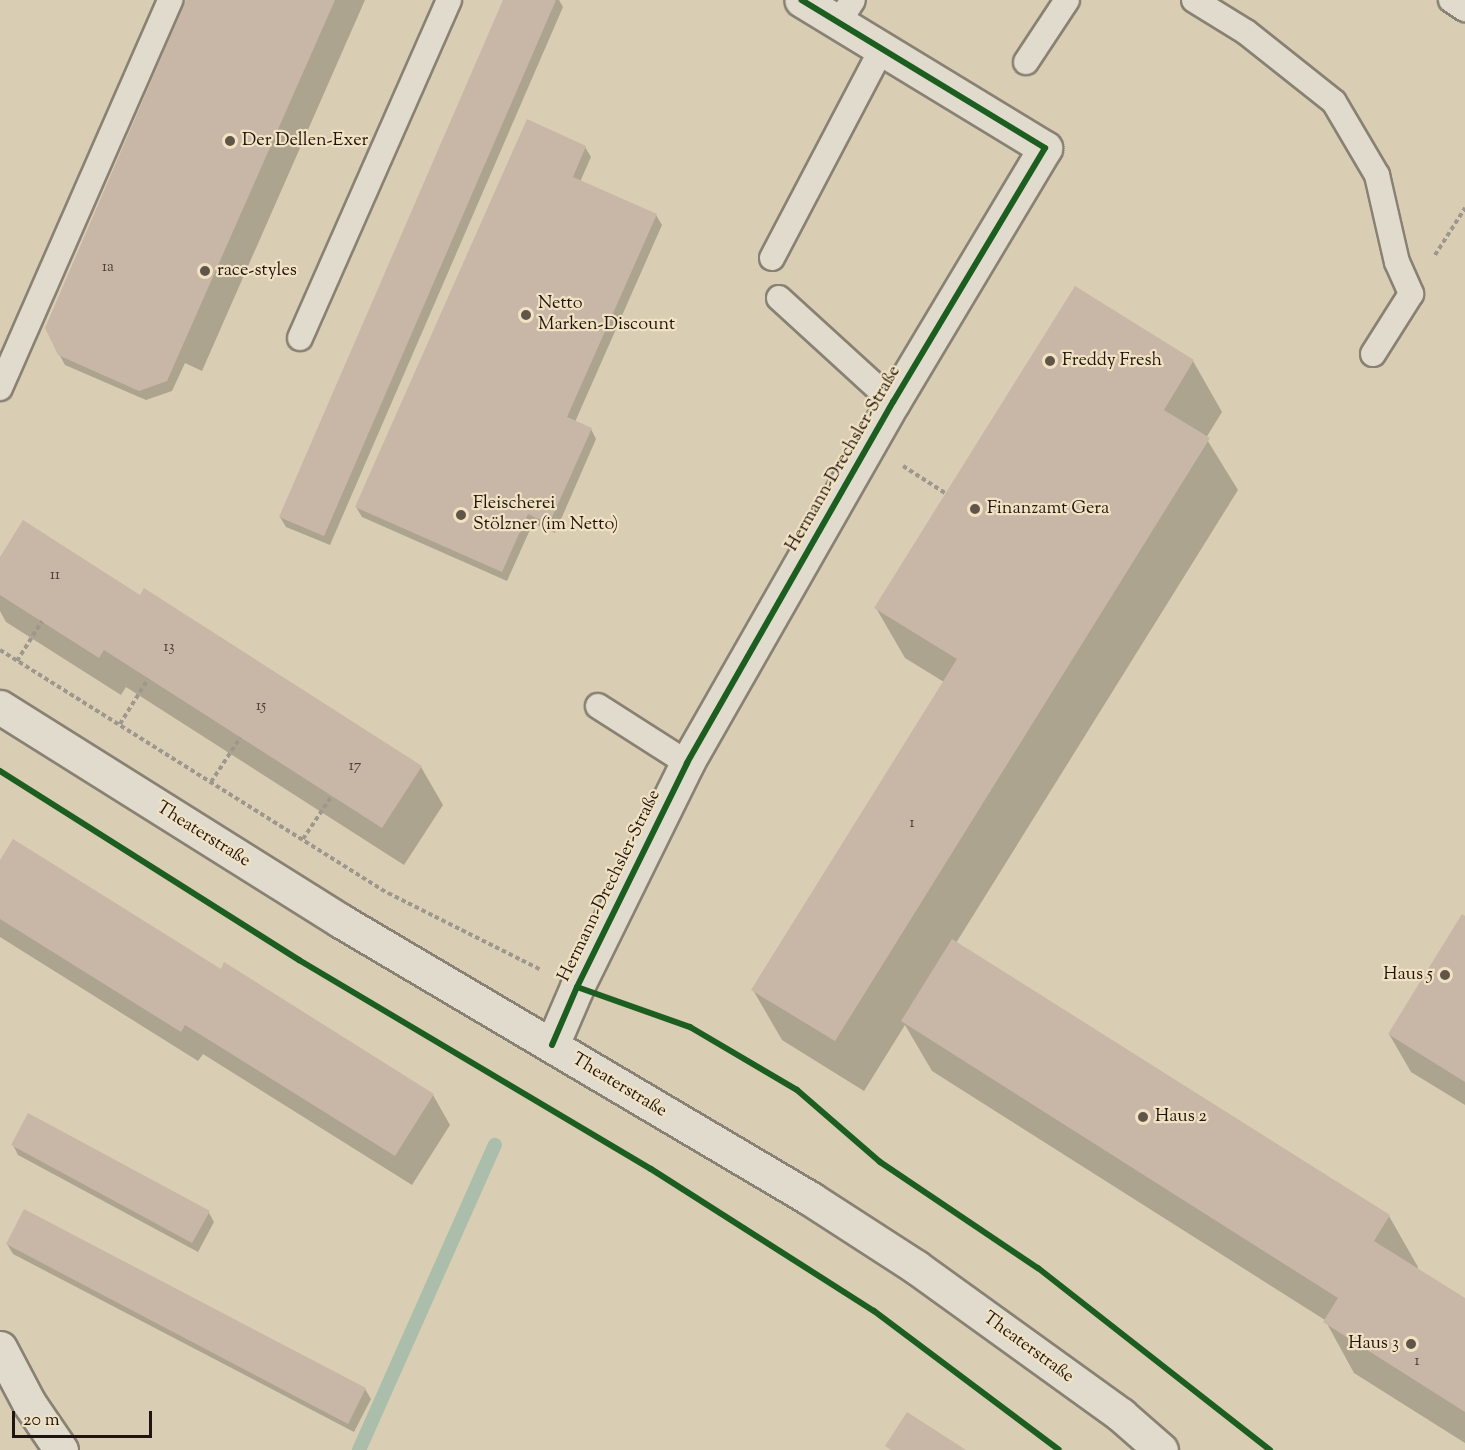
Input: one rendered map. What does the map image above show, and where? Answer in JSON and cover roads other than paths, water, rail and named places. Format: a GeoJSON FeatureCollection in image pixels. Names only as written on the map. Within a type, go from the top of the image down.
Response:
{"type":"FeatureCollection","features":[{"type":"Feature","properties":{"kind":"street","name":"Hermann-Drechsler-Straße"},"geometry":{"type":"LineString","coordinates":[[552,1045],[577,987],[687,763],[893,402],[1045,148],[881,50],[846,11],[802,0]]}},
{"type":"Feature","properties":{"kind":"street","name":"Theaterstraße"},"geometry":{"type":"LineString","coordinates":[[0,707],[341,921],[811,1199],[916,1267],[1121,1416],[1161,1450]]}},
{"type":"Feature","properties":{"kind":"street"},"geometry":{"type":"LineString","coordinates":[[0,1348],[29,1403],[61,1450]]}},
{"type":"Feature","properties":{"kind":"lane"},"geometry":{"type":"LineString","coordinates":[[0,388],[170,0]]}},
{"type":"Feature","properties":{"kind":"lane"},"geometry":{"type":"LineString","coordinates":[[300,338],[449,0]]}},
{"type":"Feature","properties":{"kind":"lane"},"geometry":{"type":"LineString","coordinates":[[1026,62],[1066,0]]}},
{"type":"Feature","properties":{"kind":"lane"},"geometry":{"type":"LineString","coordinates":[[1194,0],[1246,32],[1335,102],[1377,175],[1396,262],[1411,294],[1373,354]]}},
{"type":"Feature","properties":{"kind":"lane"},"geometry":{"type":"LineString","coordinates":[[1452,0],[1465,9]]}},
{"type":"Feature","properties":{"kind":"lane"},"geometry":{"type":"LineString","coordinates":[[772,258],[881,50]]}},
{"type":"Feature","properties":{"kind":"lane"},"geometry":{"type":"LineString","coordinates":[[779,298],[893,402]]}},
{"type":"Feature","properties":{"kind":"lane"},"geometry":{"type":"LineString","coordinates":[[598,706],[687,763]]}},
{"type":"Feature","properties":{"kind":"waterway"},"geometry":{"type":"LineString","coordinates":[[359,1450],[495,1145]]}},
{"type":"Feature","properties":{"kind":"place","name":"Der Dellen-Exer"},"geometry":{"type":"Point","coordinates":[230,141]}},
{"type":"Feature","properties":{"kind":"place","name":"race-styles"},"geometry":{"type":"Point","coordinates":[205,271]}},
{"type":"Feature","properties":{"kind":"place","name":"Netto Marken-Discount"},"geometry":{"type":"Point","coordinates":[526,315]}},
{"type":"Feature","properties":{"kind":"place","name":"Freddy Fresh"},"geometry":{"type":"Point","coordinates":[1050,361]}},
{"type":"Feature","properties":{"kind":"place","name":"Finanzamt Gera"},"geometry":{"type":"Point","coordinates":[975,509]}},
{"type":"Feature","properties":{"kind":"place","name":"Fleischerei Stölzner (im Netto)"},"geometry":{"type":"Point","coordinates":[461,515]}},
{"type":"Feature","properties":{"kind":"place","name":"Haus 5"},"geometry":{"type":"Point","coordinates":[1445,975]}},
{"type":"Feature","properties":{"kind":"place","name":"Haus 2"},"geometry":{"type":"Point","coordinates":[1143,1117]}},
{"type":"Feature","properties":{"kind":"place","name":"Haus 3"},"geometry":{"type":"Point","coordinates":[1411,1344]}}]}
